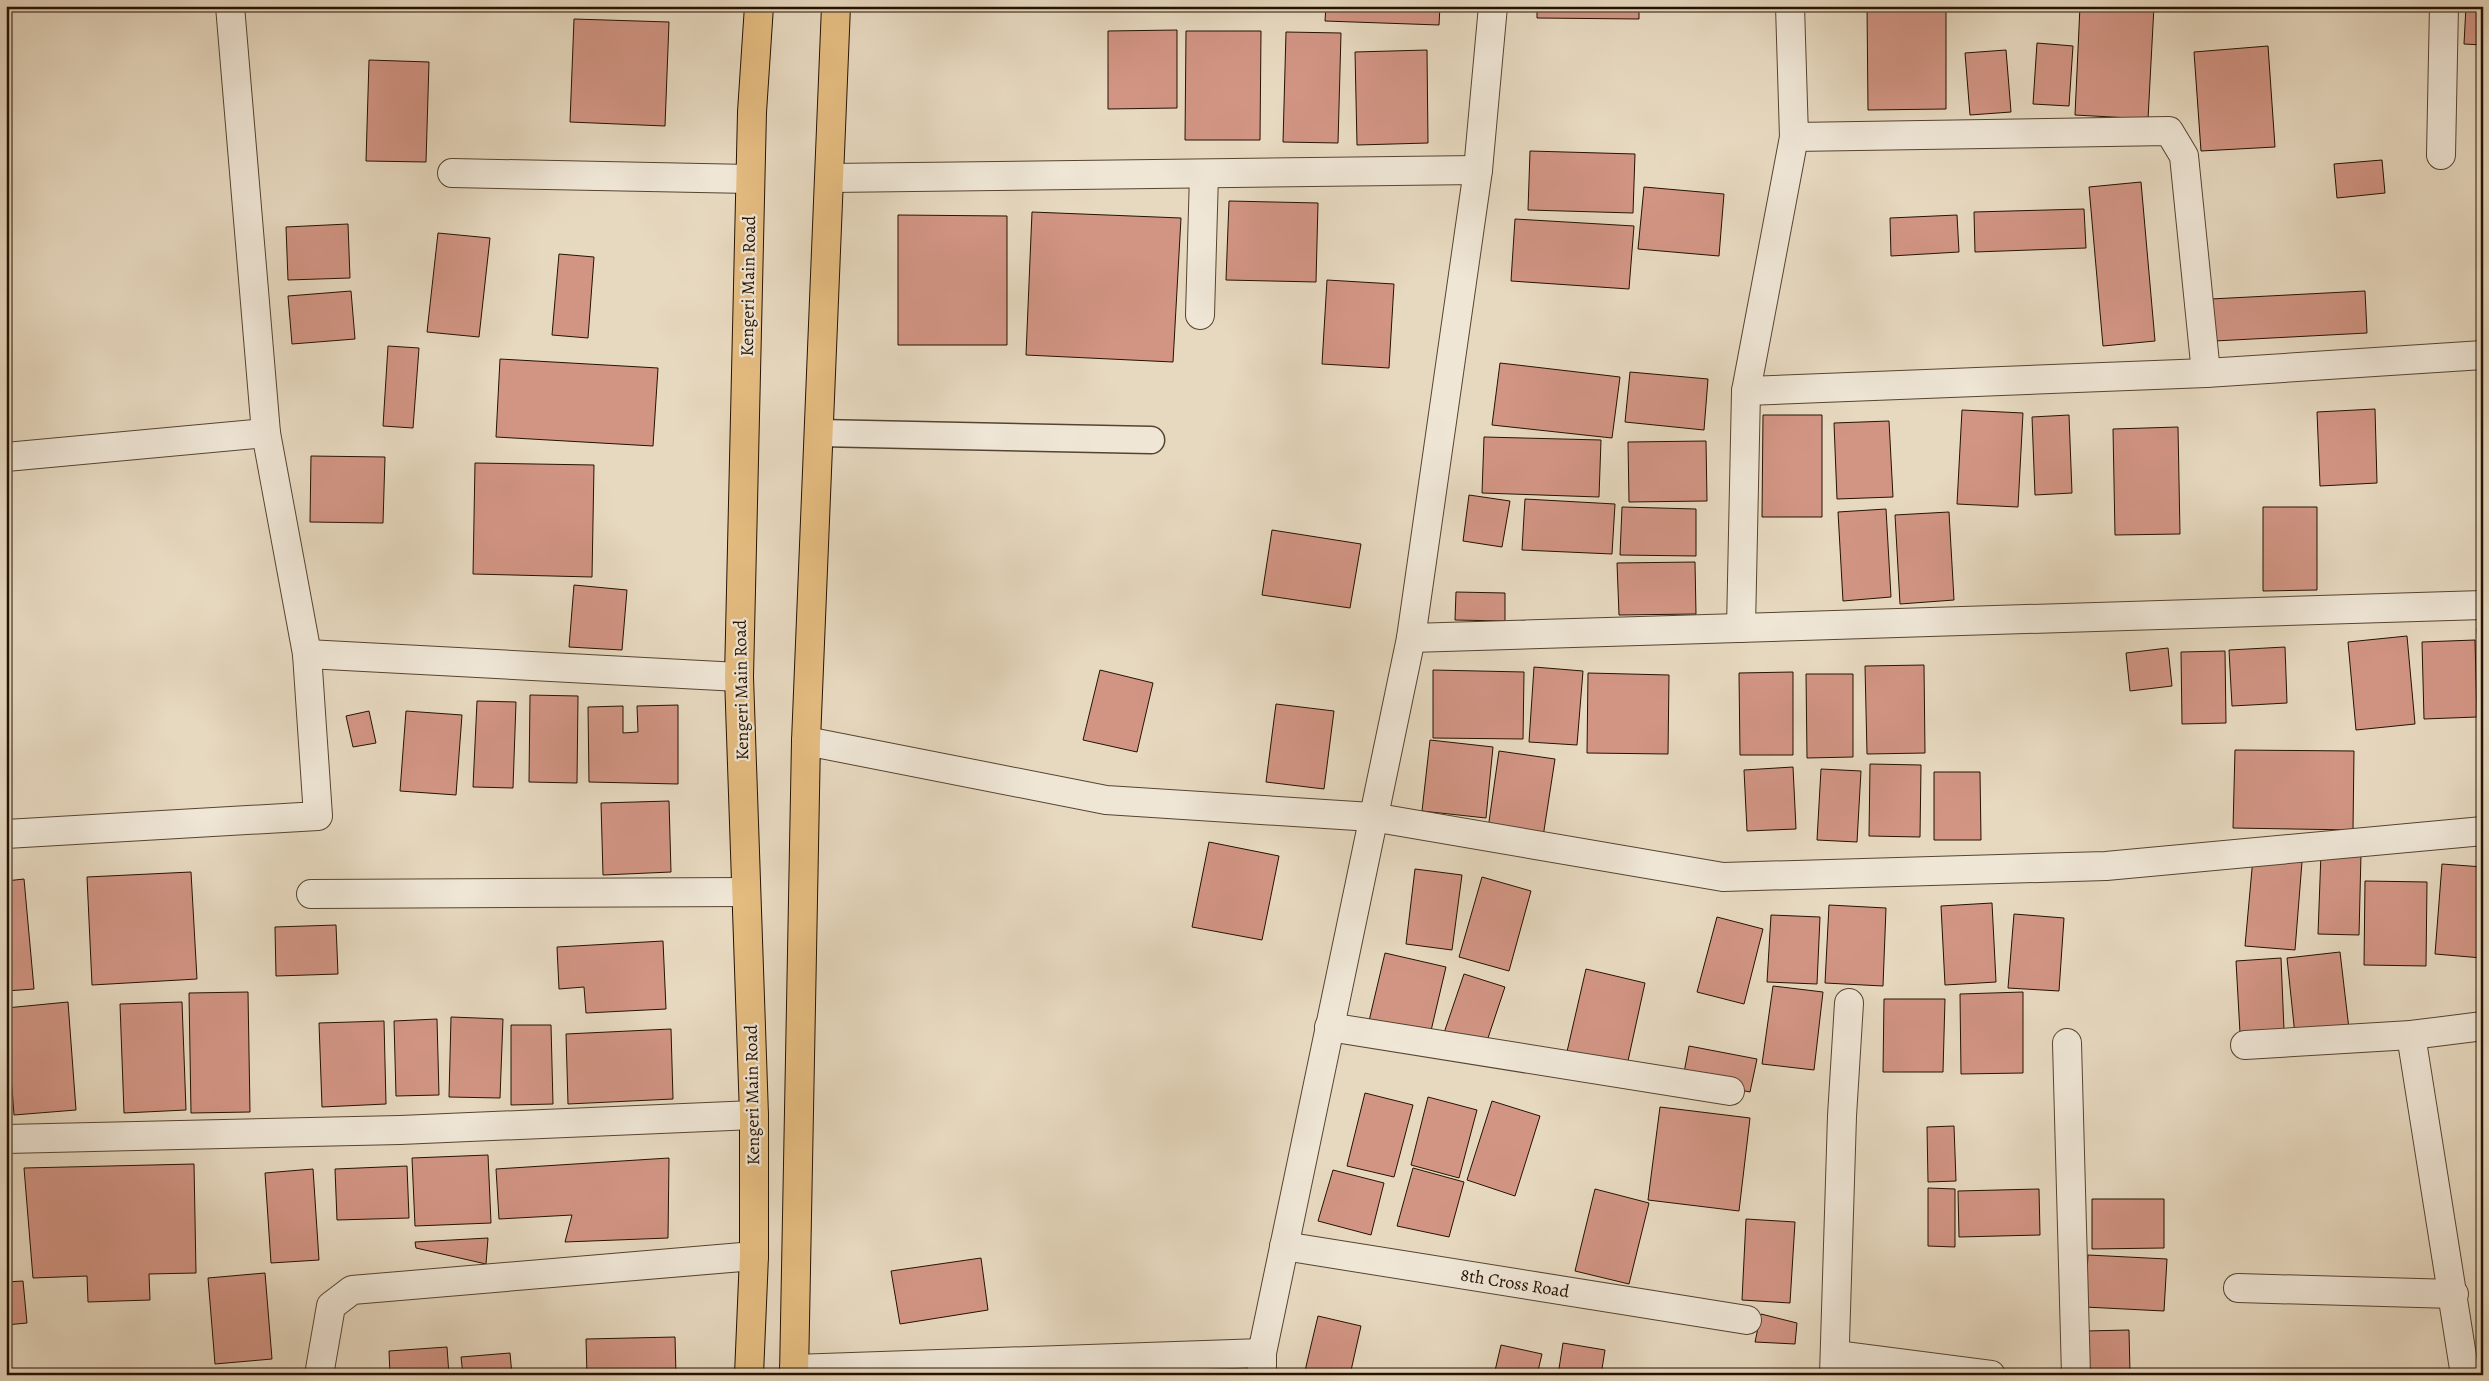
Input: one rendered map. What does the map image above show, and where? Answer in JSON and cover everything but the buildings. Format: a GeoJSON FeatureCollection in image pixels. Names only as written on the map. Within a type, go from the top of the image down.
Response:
{"type":"FeatureCollection","features":[{"type":"Feature","properties":{"kind":"main road","name":"Kengeri Main Road"},"geometry":{"type":"LineString","coordinates":[[749,1375],[754,1256],[754,1115],[739,677],[750,179],[759,6]]}},
{"type":"Feature","properties":{"kind":"main road"},"geometry":{"type":"LineString","coordinates":[[794,1372],[806,741],[836,6]]}},
{"type":"Feature","properties":{"kind":"street"},"geometry":{"type":"LineString","coordinates":[[6,834],[318,816],[306,654],[266,432],[230,6]]}},
{"type":"Feature","properties":{"kind":"street"},"geometry":{"type":"LineString","coordinates":[[794,1372],[1262,1364],[1284,1246],[1372,817],[1411,638],[1478,170],[1493,6]]}},
{"type":"Feature","properties":{"kind":"street"},"geometry":{"type":"LineString","coordinates":[[1741,628],[1746,391],[1794,137],[1790,6]]}},
{"type":"Feature","properties":{"kind":"street"},"geometry":{"type":"LineString","coordinates":[[2441,155],[2444,6]]}},
{"type":"Feature","properties":{"kind":"street"},"geometry":{"type":"LineString","coordinates":[[1794,137],[2169,131],[2184,156],[2206,373]]}},
{"type":"Feature","properties":{"kind":"street"},"geometry":{"type":"LineString","coordinates":[[830,178],[1478,170]]}},
{"type":"Feature","properties":{"kind":"street"},"geometry":{"type":"LineString","coordinates":[[452,173],[750,179]]}},
{"type":"Feature","properties":{"kind":"street"},"geometry":{"type":"LineString","coordinates":[[1200,315],[1204,174]]}},
{"type":"Feature","properties":{"kind":"street"},"geometry":{"type":"LineString","coordinates":[[1746,391],[2206,373],[2483,355]]}},
{"type":"Feature","properties":{"kind":"street"},"geometry":{"type":"LineString","coordinates":[[6,457],[266,432]]}},
{"type":"Feature","properties":{"kind":"street"},"geometry":{"type":"LineString","coordinates":[[1411,638],[2483,606]]}},
{"type":"Feature","properties":{"kind":"street"},"geometry":{"type":"LineString","coordinates":[[306,654],[739,677]]}},
{"type":"Feature","properties":{"kind":"street"},"geometry":{"type":"LineString","coordinates":[[806,741],[1106,800],[1372,817],[1723,876],[2106,866],[2483,831]]}},
{"type":"Feature","properties":{"kind":"street"},"geometry":{"type":"LineString","coordinates":[[311,894],[746,892]]}},
{"type":"Feature","properties":{"kind":"street"},"geometry":{"type":"LineString","coordinates":[[1849,1004],[1842,1116],[1835,1365],[1991,1375]]}},
{"type":"Feature","properties":{"kind":"street"},"geometry":{"type":"LineString","coordinates":[[2245,1045],[2411,1035],[2483,1026]]}},
{"type":"Feature","properties":{"kind":"street"},"geometry":{"type":"LineString","coordinates":[[1329,1027],[1730,1091]]}},
{"type":"Feature","properties":{"kind":"street"},"geometry":{"type":"LineString","coordinates":[[2411,1035],[2466,1375]]}},
{"type":"Feature","properties":{"kind":"street"},"geometry":{"type":"LineString","coordinates":[[2066,1043],[2076,1375]]}},
{"type":"Feature","properties":{"kind":"street"},"geometry":{"type":"LineString","coordinates":[[6,1139],[400,1130],[754,1115]]}},
{"type":"Feature","properties":{"kind":"street","name":"8th Cross Road"},"geometry":{"type":"LineString","coordinates":[[1284,1246],[1747,1320]]}},
{"type":"Feature","properties":{"kind":"street"},"geometry":{"type":"LineString","coordinates":[[319,1375],[331,1306],[352,1290],[754,1256]]}},
{"type":"Feature","properties":{"kind":"street"},"geometry":{"type":"LineString","coordinates":[[2238,1288],[2454,1294]]}},
{"type":"Feature","properties":{"kind":"lane"},"geometry":{"type":"LineString","coordinates":[[819,433],[1151,440]]}}]}
